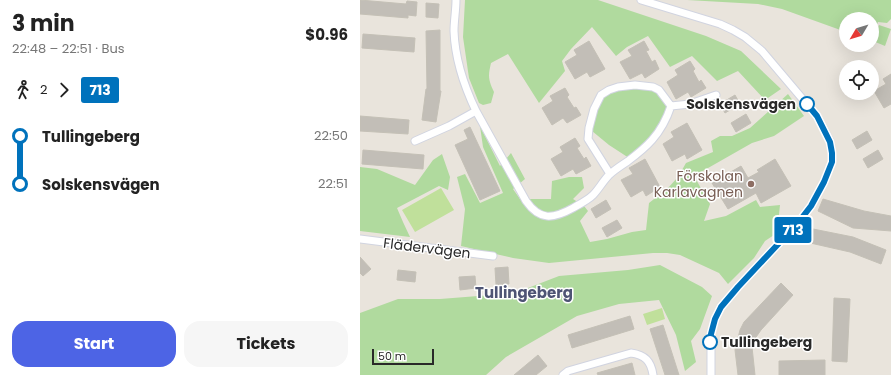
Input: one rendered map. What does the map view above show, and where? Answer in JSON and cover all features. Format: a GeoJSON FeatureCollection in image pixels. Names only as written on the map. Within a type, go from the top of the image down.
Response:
{"type":"FeatureCollection","features":[{"type":"Feature","properties":{"kind":"street"},"geometry":{"type":"LineString","coordinates":[[456,0],[454,31],[457,56],[464,84],[476,111],[526,201],[538,214],[554,217],[564,213],[592,196],[610,174],[652,140],[667,118],[671,106]]}},
{"type":"Feature","properties":{"kind":"street"},"geometry":{"type":"LineString","coordinates":[[641,0],[720,24],[745,37],[762,50],[817,116],[830,142],[832,162],[824,182],[811,206],[791,232],[738,287],[721,307],[715,319],[711,334],[711,375]]}},
{"type":"Feature","properties":{"kind":"street"},"geometry":{"type":"LineString","coordinates":[[610,174],[588,139],[594,108],[601,95],[618,87],[635,85],[653,87],[659,90],[671,106]]}},
{"type":"Feature","properties":{"kind":"street"},"geometry":{"type":"LineString","coordinates":[[671,106],[690,104],[716,95]]}},
{"type":"Feature","properties":{"kind":"street"},"geometry":{"type":"LineString","coordinates":[[415,141],[449,126],[476,111]]}},
{"type":"Feature","properties":{"kind":"street","name":"Flädervägen"},"geometry":{"type":"LineString","coordinates":[[360,239],[493,256]]}},
{"type":"Feature","properties":{"kind":"street"},"geometry":{"type":"LineString","coordinates":[[563,375],[568,371],[631,353],[639,354],[648,360],[653,375]]}},
{"type":"Feature","properties":{"kind":"green space"},"geometry":{"type":"Polygon","coordinates":[[[465,0],[598,0],[706,36],[741,51],[781,89],[765,100],[738,71],[717,81],[692,56],[670,67],[648,36],[627,47],[616,56],[592,27],[562,61],[565,71],[539,103],[508,54],[491,63],[489,78],[494,92],[491,103],[483,105],[479,103],[469,78],[463,37],[465,0]]]}},
{"type":"Feature","properties":{"kind":"green space"},"geometry":{"type":"Polygon","coordinates":[[[687,0],[891,0],[891,19],[887,23],[879,22],[879,12],[839,12],[839,29],[782,9],[758,4],[687,0]]]}},
{"type":"Feature","properties":{"kind":"green space"},"geometry":{"type":"Polygon","coordinates":[[[879,25],[891,29],[885,46],[879,44],[879,25]]]}},
{"type":"Feature","properties":{"kind":"green space"},"geometry":{"type":"Polygon","coordinates":[[[617,89],[651,89],[657,92],[664,100],[667,109],[665,116],[649,140],[629,158],[609,145],[592,131],[598,106],[605,95],[617,89]]]}},
{"type":"Feature","properties":{"kind":"green space"},"geometry":{"type":"Polygon","coordinates":[[[788,94],[804,116],[774,136],[752,143],[694,176],[710,204],[704,221],[726,216],[756,200],[760,207],[780,205],[777,233],[765,241],[754,258],[728,284],[719,273],[680,255],[667,253],[549,263],[513,258],[461,246],[465,209],[457,177],[465,174],[480,203],[503,193],[483,147],[480,126],[500,166],[511,153],[525,179],[513,189],[520,199],[551,199],[552,181],[569,177],[582,177],[584,188],[573,199],[584,206],[588,211],[580,221],[590,242],[646,230],[649,203],[668,188],[678,177],[686,163],[713,152],[711,141],[720,136],[732,136],[750,128],[788,94]]]}},
{"type":"Feature","properties":{"kind":"green space"},"geometry":{"type":"Polygon","coordinates":[[[442,154],[450,177],[448,190],[439,186],[397,208],[410,237],[360,231],[360,167],[377,169],[415,185],[433,160],[442,154]]]}},
{"type":"Feature","properties":{"kind":"green space"},"geometry":{"type":"Polygon","coordinates":[[[441,188],[454,210],[415,232],[402,210],[441,188]]]}},
{"type":"Feature","properties":{"kind":"green space"},"geometry":{"type":"Polygon","coordinates":[[[660,265],[702,287],[712,296],[700,329],[691,341],[696,362],[685,371],[676,335],[659,300],[619,304],[577,316],[506,357],[486,375],[360,375],[360,313],[398,299],[440,299],[515,293],[559,276],[628,270],[660,265]]]}},
{"type":"Feature","properties":{"kind":"green space"},"geometry":{"type":"Polygon","coordinates":[[[662,308],[665,319],[647,325],[643,314],[662,308]]]}},
{"type":"Feature","properties":{"kind":"building"},"geometry":{"type":"Polygon","coordinates":[[[360,0],[406,4],[407,1],[417,2],[416,16],[408,15],[408,18],[360,14],[360,0]]]}},
{"type":"Feature","properties":{"kind":"building"},"geometry":{"type":"Polygon","coordinates":[[[426,3],[439,4],[438,18],[426,17],[426,3]]]}},
{"type":"Feature","properties":{"kind":"building"},"geometry":{"type":"Polygon","coordinates":[[[440,30],[441,91],[436,122],[422,120],[427,89],[426,31],[440,30]]]}},
{"type":"Feature","properties":{"kind":"building"},"geometry":{"type":"Polygon","coordinates":[[[363,34],[415,38],[414,52],[362,48],[363,34]]]}},
{"type":"Feature","properties":{"kind":"building"},"geometry":{"type":"Polygon","coordinates":[[[589,41],[605,69],[590,77],[587,72],[575,79],[565,62],[577,55],[574,50],[589,41]]]}},
{"type":"Feature","properties":{"kind":"building"},"geometry":{"type":"Polygon","coordinates":[[[644,41],[649,50],[646,51],[652,62],[655,60],[659,69],[645,78],[642,73],[630,79],[620,62],[632,56],[628,50],[644,41]]]}},
{"type":"Feature","properties":{"kind":"building"},"geometry":{"type":"Polygon","coordinates":[[[690,61],[695,69],[693,71],[699,82],[701,80],[706,88],[691,97],[688,92],[676,99],[667,82],[678,75],[675,70],[690,61]]]}},
{"type":"Feature","properties":{"kind":"building"},"geometry":{"type":"Polygon","coordinates":[[[891,74],[891,104],[884,108],[879,100],[879,88],[886,84],[883,79],[891,74]]]}},
{"type":"Feature","properties":{"kind":"building"},"geometry":{"type":"Polygon","coordinates":[[[565,88],[569,95],[567,97],[574,108],[576,107],[581,115],[567,123],[563,118],[552,125],[542,108],[553,101],[550,96],[565,88]]]}},
{"type":"Feature","properties":{"kind":"building"},"geometry":{"type":"Polygon","coordinates":[[[735,95],[740,104],[725,113],[720,104],[735,95]]]}},
{"type":"Feature","properties":{"kind":"building"},"geometry":{"type":"Polygon","coordinates":[[[746,114],[751,123],[736,132],[731,123],[746,114]]]}},
{"type":"Feature","properties":{"kind":"building"},"geometry":{"type":"Polygon","coordinates":[[[360,116],[409,120],[408,134],[360,131],[360,116]]]}},
{"type":"Feature","properties":{"kind":"building"},"geometry":{"type":"Polygon","coordinates":[[[687,123],[702,150],[687,159],[685,154],[672,161],[663,144],[674,137],[671,132],[687,123]]]}},
{"type":"Feature","properties":{"kind":"building"},"geometry":{"type":"Polygon","coordinates":[[[470,127],[500,191],[480,200],[455,145],[468,139],[464,130],[470,127]]]}},
{"type":"Feature","properties":{"kind":"building"},"geometry":{"type":"Polygon","coordinates":[[[867,131],[872,140],[857,149],[852,140],[867,131]]]}},
{"type":"Feature","properties":{"kind":"building"},"geometry":{"type":"Polygon","coordinates":[[[575,138],[580,146],[577,148],[584,159],[586,157],[591,166],[576,174],[573,169],[561,176],[551,159],[563,152],[560,147],[575,138]]]}},
{"type":"Feature","properties":{"kind":"building"},"geometry":{"type":"Polygon","coordinates":[[[363,150],[424,155],[423,169],[362,164],[363,150]]]}},
{"type":"Feature","properties":{"kind":"building"},"geometry":{"type":"Polygon","coordinates":[[[878,150],[883,159],[868,168],[863,159],[878,150]]]}},
{"type":"Feature","properties":{"kind":"building"},"geometry":{"type":"Polygon","coordinates":[[[645,159],[660,187],[646,196],[643,190],[631,197],[621,180],[633,174],[629,168],[645,159]]]}},
{"type":"Feature","properties":{"kind":"building","name":"Förskolan Karlavagnen"},"geometry":{"type":"Polygon","coordinates":[[[775,159],[791,186],[761,203],[756,193],[728,209],[712,183],[741,166],[748,178],[759,172],[757,170],[775,159]]]}},
{"type":"Feature","properties":{"kind":"building"},"geometry":{"type":"Polygon","coordinates":[[[823,199],[864,211],[891,216],[891,231],[853,228],[818,211],[823,199]]]}},
{"type":"Feature","properties":{"kind":"building"},"geometry":{"type":"Polygon","coordinates":[[[606,200],[611,209],[596,218],[591,209],[606,200]]]}},
{"type":"Feature","properties":{"kind":"building"},"geometry":{"type":"Polygon","coordinates":[[[617,220],[622,228],[607,237],[602,228],[617,220]]]}},
{"type":"Feature","properties":{"kind":"building"},"geometry":{"type":"Polygon","coordinates":[[[808,228],[853,237],[886,250],[881,264],[850,252],[806,242],[808,228]]]}},
{"type":"Feature","properties":{"kind":"building"},"geometry":{"type":"Polygon","coordinates":[[[360,257],[371,269],[363,276],[360,273],[360,257]]]}},
{"type":"Feature","properties":{"kind":"building"},"geometry":{"type":"Polygon","coordinates":[[[508,267],[509,284],[496,285],[495,268],[508,267]]]}},
{"type":"Feature","properties":{"kind":"building"},"geometry":{"type":"Polygon","coordinates":[[[398,270],[416,272],[415,282],[397,280],[398,270]]]}},
{"type":"Feature","properties":{"kind":"building"},"geometry":{"type":"Polygon","coordinates":[[[475,276],[476,288],[460,290],[459,277],[475,276]]]}},
{"type":"Feature","properties":{"kind":"building"},"geometry":{"type":"Polygon","coordinates":[[[781,283],[793,295],[761,330],[754,340],[752,347],[755,375],[738,375],[735,350],[740,330],[744,322],[781,283]]]}},
{"type":"Feature","properties":{"kind":"building"},"geometry":{"type":"Polygon","coordinates":[[[834,298],[850,299],[847,362],[832,361],[834,298]]]}},
{"type":"Feature","properties":{"kind":"building"},"geometry":{"type":"Polygon","coordinates":[[[630,316],[634,329],[572,348],[568,335],[630,316]]]}},
{"type":"Feature","properties":{"kind":"building"},"geometry":{"type":"Polygon","coordinates":[[[663,325],[679,375],[665,375],[650,329],[663,325]]]}},
{"type":"Feature","properties":{"kind":"building"},"geometry":{"type":"Polygon","coordinates":[[[538,355],[547,366],[536,375],[514,375],[538,355]]]}},
{"type":"Feature","properties":{"kind":"building"},"geometry":{"type":"Polygon","coordinates":[[[825,360],[825,375],[779,375],[779,361],[825,360]]]}},
{"type":"Feature","properties":{"kind":"building"},"geometry":{"type":"Polygon","coordinates":[[[632,363],[635,375],[598,375],[597,373],[632,363]]]}},
{"type":"Feature","properties":{"kind":"bus line","name":"713"},"geometry":{"type":"LineString","coordinates":[[710,342],[715,319],[721,307],[738,287],[791,232],[811,206],[824,182],[832,162],[830,142],[817,116],[807,104]]}},
{"type":"Feature","properties":{"kind":"place","name":"Solskensvägen"},"geometry":{"type":"Point","coordinates":[807,104]}},
{"type":"Feature","properties":{"kind":"place","name":"Förskolan Karlavagnen"},"geometry":{"type":"Point","coordinates":[751,184]}},
{"type":"Feature","properties":{"kind":"place","name":"Tullingeberg"},"geometry":{"type":"Point","coordinates":[710,342]}},
{"type":"Feature","properties":{"kind":"district","name":"Tullingeberg"},"geometry":{"type":"Point","coordinates":[524,293]}}]}
